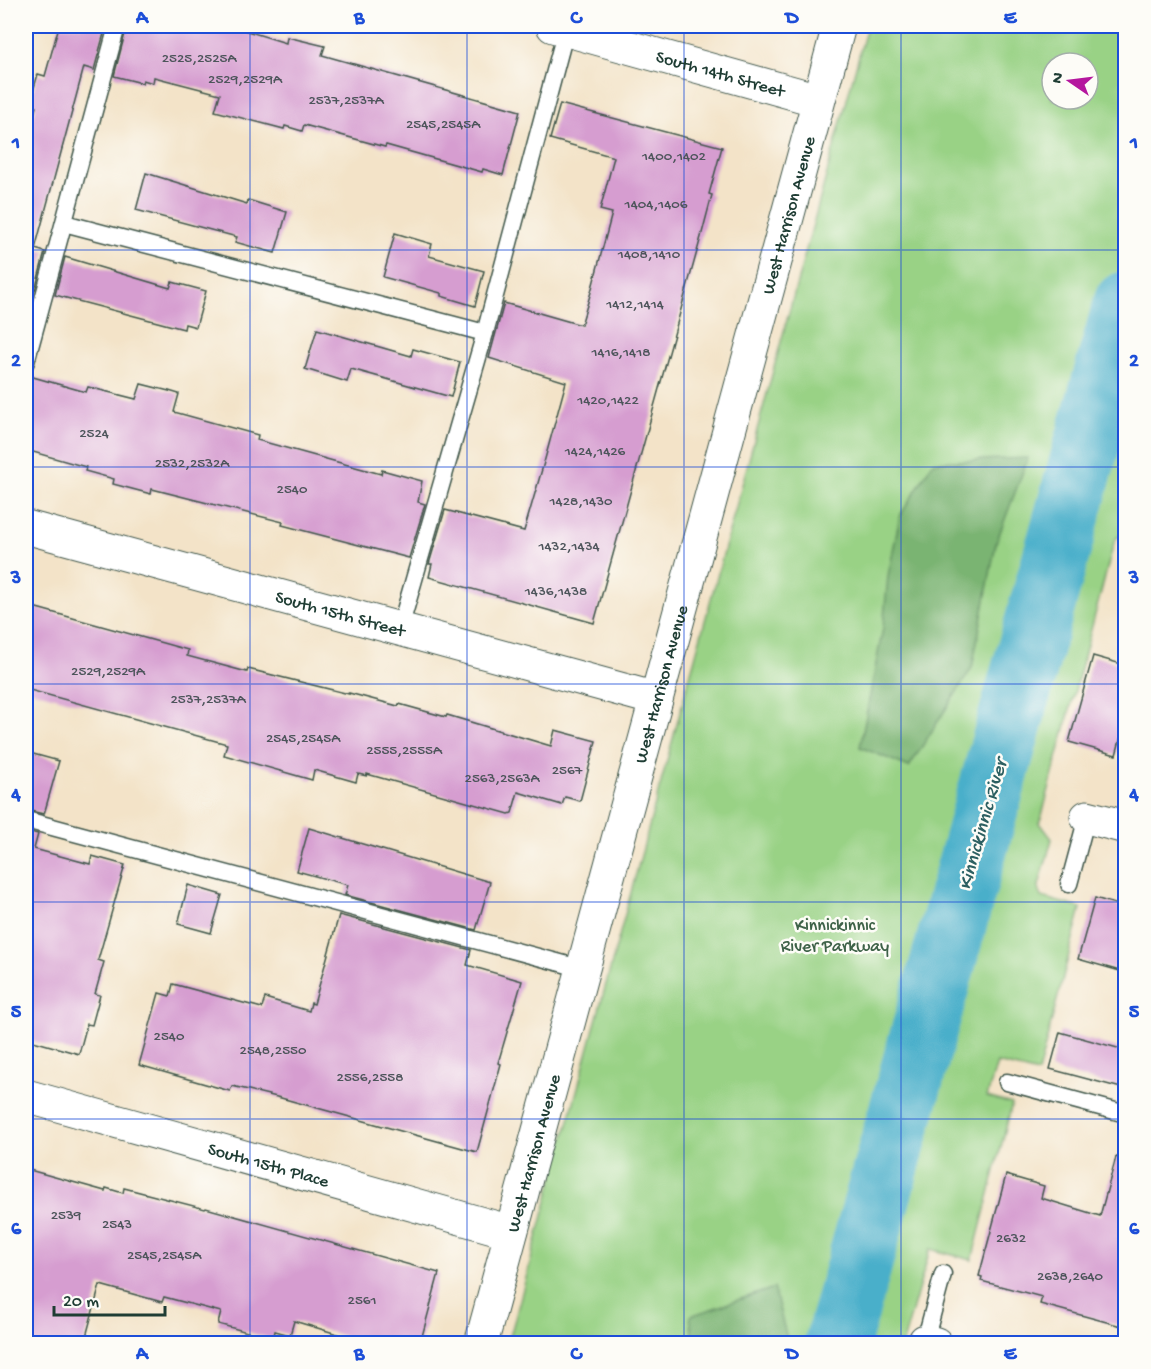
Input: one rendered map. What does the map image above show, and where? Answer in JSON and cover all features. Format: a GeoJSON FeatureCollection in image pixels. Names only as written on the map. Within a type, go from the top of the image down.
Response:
{"type":"FeatureCollection","features":[{"type":"Feature","properties":{"kind":"street","name":"West Harrison Avenue"},"geometry":{"type":"LineString","coordinates":[[481,1344],[839,26]]}},
{"type":"Feature","properties":{"kind":"street","name":"South 14th Street"},"geometry":{"type":"LineString","coordinates":[[562,27],[819,100]]}},
{"type":"Feature","properties":{"kind":"street","name":"South 15th Street"},"geometry":{"type":"LineString","coordinates":[[26,526],[656,699]]}},
{"type":"Feature","properties":{"kind":"street"},"geometry":{"type":"LineString","coordinates":[[1087,817],[1125,827]]}},
{"type":"Feature","properties":{"kind":"street","name":"South 15th Place"},"geometry":{"type":"LineString","coordinates":[[26,1096],[511,1232]]}},
{"type":"Feature","properties":{"kind":"lane"},"geometry":{"type":"LineString","coordinates":[[26,363],[117,26]]}},
{"type":"Feature","properties":{"kind":"lane"},"geometry":{"type":"LineString","coordinates":[[400,628],[485,333],[562,27]]}},
{"type":"Feature","properties":{"kind":"lane"},"geometry":{"type":"LineString","coordinates":[[64,223],[485,333]]}},
{"type":"Feature","properties":{"kind":"lane"},"geometry":{"type":"LineString","coordinates":[[1069,884],[1087,817]]}},
{"type":"Feature","properties":{"kind":"lane"},"geometry":{"type":"LineString","coordinates":[[26,820],[583,969]]}},
{"type":"Feature","properties":{"kind":"lane"},"geometry":{"type":"LineString","coordinates":[[1007,1082],[1125,1114]]}},
{"type":"Feature","properties":{"kind":"lane"},"geometry":{"type":"LineString","coordinates":[[930,1342],[943,1274]]}},
{"type":"Feature","properties":{"kind":"green space","name":"Kinnickinnic River Parkway"},"geometry":{"type":"Polygon","coordinates":[[[867,26],[1125,26],[1125,533],[1115,539],[1040,823],[1052,839],[1038,889],[1041,897],[1081,908],[1038,1073],[997,1063],[987,1097],[1012,1104],[972,1260],[930,1249],[903,1343],[508,1344],[867,26]]]}},
{"type":"Feature","properties":{"kind":"green space"},"geometry":{"type":"Polygon","coordinates":[[[1028,458],[996,543],[972,668],[909,767],[860,747],[883,628],[888,576],[900,516],[933,462],[1028,458]]]}},
{"type":"Feature","properties":{"kind":"green space"},"geometry":{"type":"Polygon","coordinates":[[[774,1288],[788,1343],[693,1343],[690,1316],[774,1288]]]}},
{"type":"Feature","properties":{"kind":"building"},"geometry":{"type":"Polygon","coordinates":[[[59,26],[106,26],[94,70],[84,67],[35,249],[45,252],[35,290],[26,287],[26,143],[36,107],[29,105],[38,74],[45,76],[59,26]]]}},
{"type":"Feature","properties":{"kind":"building"},"geometry":{"type":"Polygon","coordinates":[[[127,26],[231,26],[286,43],[287,37],[325,46],[322,55],[520,111],[503,175],[483,169],[482,172],[304,125],[302,131],[285,126],[284,129],[215,111],[220,94],[154,77],[153,83],[143,80],[142,83],[114,76],[127,26]]]}},
{"type":"Feature","properties":{"kind":"building"},"geometry":{"type":"Polygon","coordinates":[[[560,104],[722,147],[709,194],[712,195],[701,237],[594,623],[429,577],[432,564],[429,564],[445,510],[524,531],[545,459],[566,382],[489,358],[504,303],[581,325],[591,292],[612,213],[600,210],[614,157],[550,139],[560,104]]]}},
{"type":"Feature","properties":{"kind":"building"},"geometry":{"type":"Polygon","coordinates":[[[146,173],[247,204],[248,200],[287,212],[275,253],[235,242],[237,237],[136,210],[146,173]]]}},
{"type":"Feature","properties":{"kind":"building"},"geometry":{"type":"Polygon","coordinates":[[[395,233],[432,244],[429,256],[484,271],[475,306],[441,296],[441,293],[383,277],[395,233]]]}},
{"type":"Feature","properties":{"kind":"building"},"geometry":{"type":"Polygon","coordinates":[[[65,257],[170,288],[172,282],[206,291],[196,327],[185,324],[184,329],[55,295],[65,257]]]}},
{"type":"Feature","properties":{"kind":"building"},"geometry":{"type":"Polygon","coordinates":[[[317,329],[411,356],[413,349],[460,362],[451,397],[351,369],[347,382],[305,369],[317,329]]]}},
{"type":"Feature","properties":{"kind":"building"},"geometry":{"type":"Polygon","coordinates":[[[26,375],[86,392],[88,387],[136,399],[141,384],[169,391],[179,394],[174,412],[258,435],[257,440],[381,474],[382,470],[422,481],[418,502],[425,504],[409,558],[282,525],[283,522],[152,489],[151,494],[113,484],[114,479],[85,471],[86,467],[26,450],[26,375]]]}},
{"type":"Feature","properties":{"kind":"building"},"geometry":{"type":"Polygon","coordinates":[[[26,605],[188,650],[187,656],[247,672],[248,669],[398,706],[399,704],[446,717],[447,715],[551,746],[555,730],[596,741],[580,801],[565,797],[562,805],[518,792],[512,813],[509,814],[367,774],[367,776],[358,774],[356,782],[314,770],[312,780],[224,755],[227,744],[26,689],[26,605]]]}},
{"type":"Feature","properties":{"kind":"building"},"geometry":{"type":"Polygon","coordinates":[[[1093,656],[1125,665],[1125,722],[1116,755],[1069,742],[1093,656]]]}},
{"type":"Feature","properties":{"kind":"building"},"geometry":{"type":"Polygon","coordinates":[[[26,752],[59,761],[44,814],[26,810],[26,752]]]}},
{"type":"Feature","properties":{"kind":"building"},"geometry":{"type":"Polygon","coordinates":[[[309,828],[490,882],[476,930],[345,895],[348,885],[297,871],[309,828]]]}},
{"type":"Feature","properties":{"kind":"building"},"geometry":{"type":"Polygon","coordinates":[[[26,831],[38,834],[34,849],[90,864],[92,856],[125,865],[98,960],[104,962],[95,994],[100,995],[92,1025],[87,1024],[79,1054],[26,1039],[26,831]]]}},
{"type":"Feature","properties":{"kind":"building"},"geometry":{"type":"Polygon","coordinates":[[[188,885],[222,895],[211,933],[178,924],[188,885]]]}},
{"type":"Feature","properties":{"kind":"building"},"geometry":{"type":"Polygon","coordinates":[[[1095,898],[1125,907],[1125,953],[1120,971],[1078,959],[1095,898]]]}},
{"type":"Feature","properties":{"kind":"building"},"geometry":{"type":"Polygon","coordinates":[[[339,915],[471,950],[467,965],[522,981],[498,1063],[501,1064],[477,1152],[281,1098],[232,1086],[230,1091],[139,1065],[159,993],[170,996],[173,984],[262,1008],[265,998],[309,1011],[311,1003],[314,1004],[339,915]]]}},
{"type":"Feature","properties":{"kind":"building"},"geometry":{"type":"Polygon","coordinates":[[[1060,1032],[1125,1050],[1125,1089],[1050,1069],[1060,1032]]]}},
{"type":"Feature","properties":{"kind":"building"},"geometry":{"type":"Polygon","coordinates":[[[1116,1157],[1125,1158],[1125,1327],[1040,1304],[1042,1297],[981,1281],[982,1277],[979,1276],[1006,1175],[1044,1186],[1041,1198],[1100,1216],[1116,1157]]]}},
{"type":"Feature","properties":{"kind":"building"},"geometry":{"type":"Polygon","coordinates":[[[26,1169],[105,1191],[106,1188],[123,1193],[124,1188],[206,1208],[439,1273],[420,1344],[352,1344],[354,1339],[294,1321],[290,1335],[275,1331],[273,1339],[218,1324],[221,1312],[164,1297],[162,1302],[100,1285],[84,1344],[26,1344],[26,1169]]]}},
{"type":"Feature","properties":{"kind":"waterway","name":"Kinnickinnic River"},"geometry":{"type":"LineString","coordinates":[[837,1344],[1126,304]]}}]}
